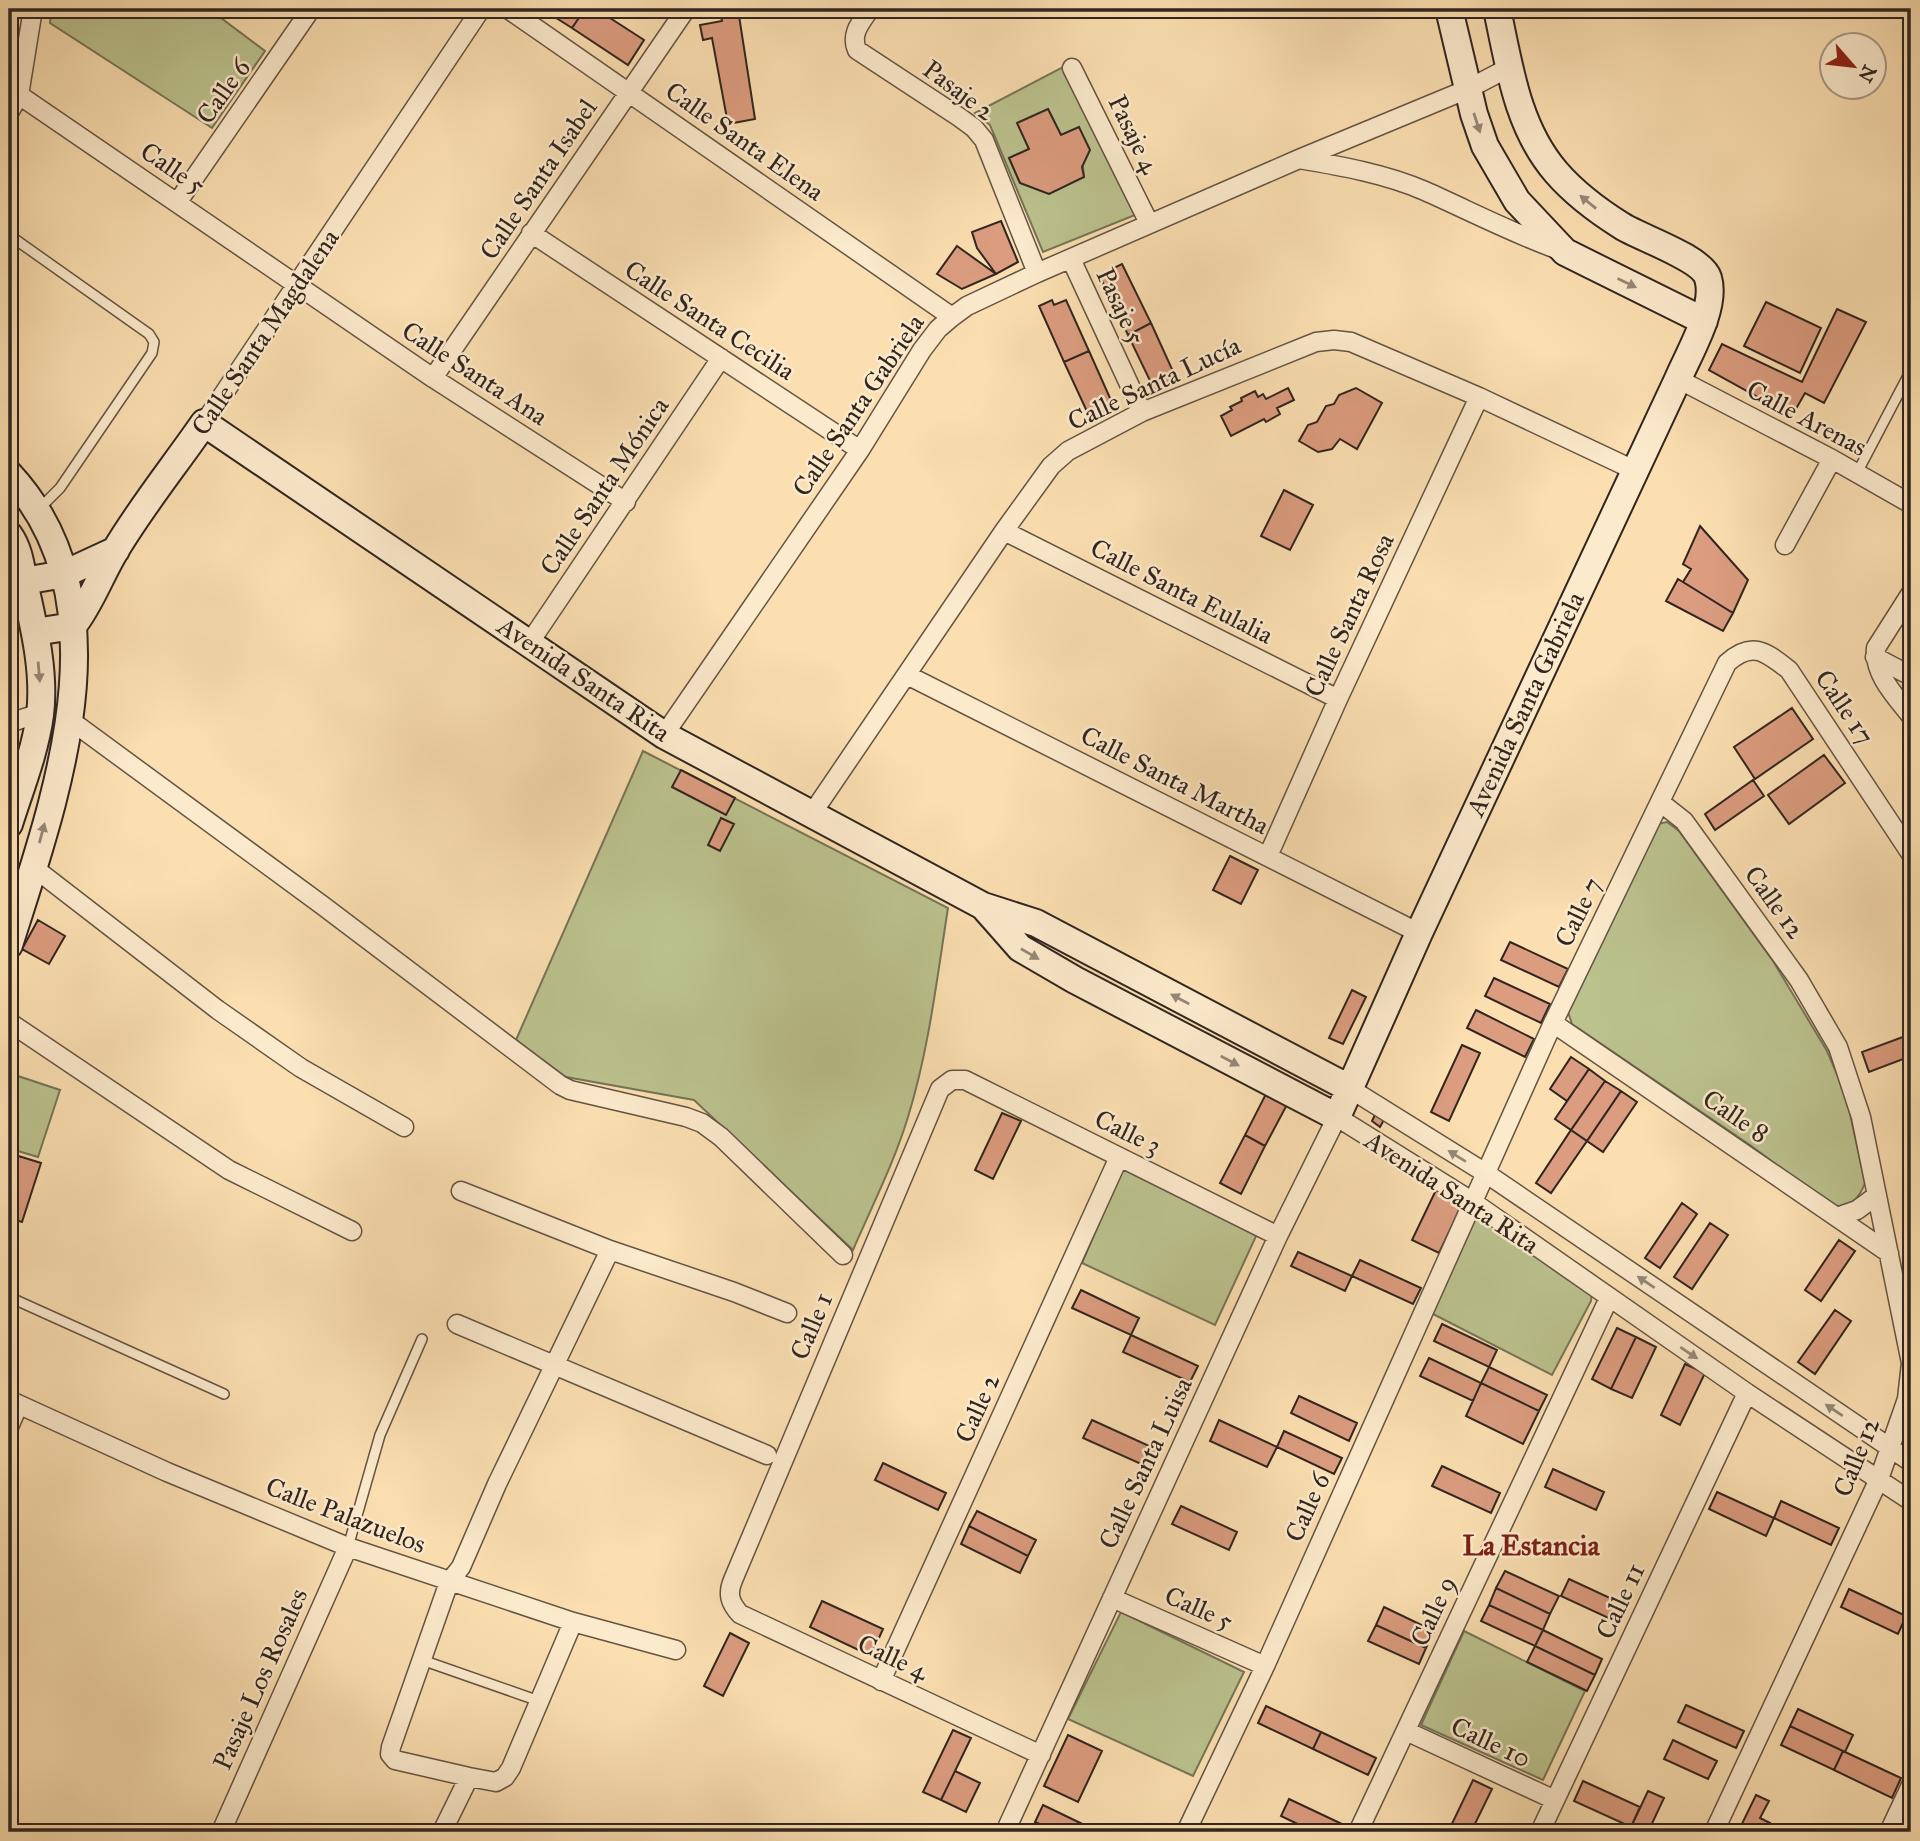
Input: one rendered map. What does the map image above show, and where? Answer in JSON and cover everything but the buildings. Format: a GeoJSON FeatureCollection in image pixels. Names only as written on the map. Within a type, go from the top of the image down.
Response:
{"type":"FeatureCollection","features":[{"type":"Feature","properties":{"kind":"street"},"geometry":{"type":"LineString","coordinates":[[9,113],[19,95],[33,9]]}},
{"type":"Feature","properties":{"kind":"street","name":"Calle 6"},"geometry":{"type":"LineString","coordinates":[[177,203],[311,9]]}},
{"type":"Feature","properties":{"kind":"street","name":"Calle Santa Magdalena"},"geometry":{"type":"LineString","coordinates":[[73,626],[89,603],[116,550],[481,9]]}},
{"type":"Feature","properties":{"kind":"street","name":"Calle Santa Elena"},"geometry":{"type":"LineString","coordinates":[[508,9],[952,317]]}},
{"type":"Feature","properties":{"kind":"street","name":"Calle Santa Isabel"},"geometry":{"type":"LineString","coordinates":[[433,378],[686,9]]}},
{"type":"Feature","properties":{"kind":"street","name":"Pasaje 2"},"geometry":{"type":"LineString","coordinates":[[870,9],[855,34],[854,43],[857,50],[959,117],[984,140],[1037,273]]}},
{"type":"Feature","properties":{"kind":"street"},"geometry":{"type":"LineString","coordinates":[[1450,9],[1468,89],[1485,146],[1517,201],[1564,252]]}},
{"type":"Feature","properties":{"kind":"street","name":"Avenida Santa Gabriela"},"geometry":{"type":"LineString","coordinates":[[1337,1117],[1419,933],[1678,379],[1704,321],[1709,288],[1708,277],[1702,268],[1625,228],[1570,187],[1542,153],[1527,123],[1508,68],[1497,9]]}},
{"type":"Feature","properties":{"kind":"street","name":"Pasaje 4"},"geometry":{"type":"LineString","coordinates":[[1072,68],[1149,223]]}},
{"type":"Feature","properties":{"kind":"street","name":"Calle Santa Gabriela"},"geometry":{"type":"LineString","coordinates":[[664,735],[860,450],[922,350],[938,329],[952,317],[967,306],[1037,273],[1468,89],[1508,68]]}},
{"type":"Feature","properties":{"kind":"street","name":"Calle 5"},"geometry":{"type":"LineString","coordinates":[[19,95],[296,286]]}},
{"type":"Feature","properties":{"kind":"street"},"geometry":{"type":"LineString","coordinates":[[1299,159],[1358,170],[1423,190],[1514,233],[1564,252],[1704,321]]}},
{"type":"Feature","properties":{"kind":"street","name":"Calle Santa Cecilia"},"geometry":{"type":"LineString","coordinates":[[531,233],[860,450]]}},
{"type":"Feature","properties":{"kind":"street","name":"Pasaje 5"},"geometry":{"type":"LineString","coordinates":[[1071,259],[1142,412]]}},
{"type":"Feature","properties":{"kind":"street","name":"Calle Santa Ana"},"geometry":{"type":"LineString","coordinates":[[296,286],[625,502]]}},
{"type":"Feature","properties":{"kind":"street","name":"Calle Santa Lucía"},"geometry":{"type":"LineString","coordinates":[[811,815],[1003,531],[1051,466],[1068,451],[1142,412],[1316,342],[1351,342],[1479,397],[1634,470]]}},
{"type":"Feature","properties":{"kind":"street","name":"Calle Santa Mónica"},"geometry":{"type":"LineString","coordinates":[[530,642],[721,359]]}},
{"type":"Feature","properties":{"kind":"street","name":"Calle Arenas"},"geometry":{"type":"LineString","coordinates":[[1678,379],[1911,504]]}},
{"type":"Feature","properties":{"kind":"street","name":"Calle Santa Rosa"},"geometry":{"type":"LineString","coordinates":[[1268,856],[1479,397]]}},
{"type":"Feature","properties":{"kind":"street","name":"Avenida Santa Rita"},"geometry":{"type":"LineString","coordinates":[[204,423],[664,735],[983,905],[1036,923],[1349,1088],[1487,1174],[1911,1462]]}},
{"type":"Feature","properties":{"kind":"street"},"geometry":{"type":"LineString","coordinates":[[1785,545],[1832,460]]}},
{"type":"Feature","properties":{"kind":"street"},"geometry":{"type":"LineString","coordinates":[[9,474],[38,510],[50,533],[64,574],[73,626],[74,689],[70,720],[33,867],[9,945]]}},
{"type":"Feature","properties":{"kind":"street","name":"Calle Santa Eulalia"},"geometry":{"type":"LineString","coordinates":[[1003,531],[1338,699]]}},
{"type":"Feature","properties":{"kind":"street"},"geometry":{"type":"LineString","coordinates":[[9,535],[20,555],[16,577],[35,632],[41,678],[40,713],[33,747],[9,824]]}},
{"type":"Feature","properties":{"kind":"street"},"geometry":{"type":"LineString","coordinates":[[16,577],[64,574],[116,550]]}},
{"type":"Feature","properties":{"kind":"street"},"geometry":{"type":"LineString","coordinates":[[1911,593],[1876,648],[1875,657],[1888,687],[1911,716]]}},
{"type":"Feature","properties":{"kind":"street"},"geometry":{"type":"LineString","coordinates":[[35,632],[73,626]]}},
{"type":"Feature","properties":{"kind":"street","name":"Calle 7"},"geometry":{"type":"LineString","coordinates":[[1473,1202],[1553,1023],[1727,663],[1740,652]]}},
{"type":"Feature","properties":{"kind":"street","name":"Calle 17"},"geometry":{"type":"LineString","coordinates":[[1740,652],[1765,653],[1789,670],[1911,853]]}},
{"type":"Feature","properties":{"kind":"street"},"geometry":{"type":"LineString","coordinates":[[1875,657],[1911,676]]}},
{"type":"Feature","properties":{"kind":"street","name":"Calle Santa Martha"},"geometry":{"type":"LineString","coordinates":[[907,675],[1419,933]]}},
{"type":"Feature","properties":{"kind":"street"},"geometry":{"type":"LineString","coordinates":[[9,723],[40,713]]}},
{"type":"Feature","properties":{"kind":"street"},"geometry":{"type":"LineString","coordinates":[[70,720],[560,1085],[570,1090],[702,1123],[721,1137],[843,1255]]}},
{"type":"Feature","properties":{"kind":"street","name":"Calle 12"},"geometry":{"type":"LineString","coordinates":[[1660,802],[1684,821],[1800,980],[1838,1047],[1861,1117],[1910,1363],[1907,1399],[1879,1479],[1714,1832]]}},
{"type":"Feature","properties":{"kind":"street"},"geometry":{"type":"LineString","coordinates":[[33,867],[218,1010],[301,1068],[404,1127]]}},
{"type":"Feature","properties":{"kind":"street","name":"Avenida Santa Rita"},"geometry":{"type":"LineString","coordinates":[[983,905],[1020,948],[1075,980],[1337,1117],[1473,1202],[1609,1298],[1911,1501]]}},
{"type":"Feature","properties":{"kind":"street"},"geometry":{"type":"LineString","coordinates":[[9,1022],[229,1170],[352,1231]]}},
{"type":"Feature","properties":{"kind":"street","name":"Calle 8"},"geometry":{"type":"LineString","coordinates":[[1553,1023],[1889,1253]]}},
{"type":"Feature","properties":{"kind":"street","name":"Calle 3"},"geometry":{"type":"LineString","coordinates":[[952,1080],[965,1080],[1278,1236]]}},
{"type":"Feature","properties":{"kind":"street","name":"Calle 1"},"geometry":{"type":"LineString","coordinates":[[730,1598],[729,1589],[934,1102],[940,1089],[952,1080]]}},
{"type":"Feature","properties":{"kind":"street","name":"Calle Santa Luisa"},"geometry":{"type":"LineString","coordinates":[[1005,1832],[1278,1236],[1337,1117]]}},
{"type":"Feature","properties":{"kind":"street","name":"Calle 2"},"geometry":{"type":"LineString","coordinates":[[881,1681],[1119,1157]]}},
{"type":"Feature","properties":{"kind":"street"},"geometry":{"type":"LineString","coordinates":[[461,1191],[610,1251],[734,1292],[787,1313]]}},
{"type":"Feature","properties":{"kind":"street"},"geometry":{"type":"LineString","coordinates":[[1837,1217],[1857,1210],[1876,1196]]}},
{"type":"Feature","properties":{"kind":"street","name":"Calle 6"},"geometry":{"type":"LineString","coordinates":[[1186,1832],[1265,1666],[1473,1202]]}},
{"type":"Feature","properties":{"kind":"street"},"geometry":{"type":"LineString","coordinates":[[573,1622],[505,1777],[496,1782],[469,1777],[395,1760],[390,1754],[449,1582],[461,1567],[497,1484],[610,1251]]}},
{"type":"Feature","properties":{"kind":"street","name":"Calle 9"},"geometry":{"type":"LineString","coordinates":[[1357,1832],[1609,1298]]}},
{"type":"Feature","properties":{"kind":"street"},"geometry":{"type":"LineString","coordinates":[[457,1324],[767,1455]]}},
{"type":"Feature","properties":{"kind":"street","name":"Calle 11"},"geometry":{"type":"LineString","coordinates":[[1540,1832],[1747,1392]]}},
{"type":"Feature","properties":{"kind":"street","name":"Calle Palazuelos"},"geometry":{"type":"LineString","coordinates":[[16,1403],[167,1472],[348,1547],[573,1622],[676,1650]]}},
{"type":"Feature","properties":{"kind":"street","name":"Pasaje Los Rosales"},"geometry":{"type":"LineString","coordinates":[[221,1832],[348,1547]]}},
{"type":"Feature","properties":{"kind":"street","name":"Calle 4"},"geometry":{"type":"LineString","coordinates":[[730,1598],[740,1614],[1041,1755]]}},
{"type":"Feature","properties":{"kind":"street","name":"Calle 5"},"geometry":{"type":"LineString","coordinates":[[1112,1598],[1265,1666]]}},
{"type":"Feature","properties":{"kind":"street","name":"Calle 10"},"geometry":{"type":"LineString","coordinates":[[1406,1731],[1555,1800]]}},
{"type":"Feature","properties":{"kind":"street"},"geometry":{"type":"LineString","coordinates":[[442,1832],[469,1777]]}},
{"type":"Feature","properties":{"kind":"street"},"geometry":{"type":"LineString","coordinates":[[1889,1832],[1911,1785]]}},
{"type":"Feature","properties":{"kind":"lane"},"geometry":{"type":"LineString","coordinates":[[9,235],[149,334],[154,342],[152,353],[60,488],[38,510]]}},
{"type":"Feature","properties":{"kind":"lane"},"geometry":{"type":"LineString","coordinates":[[1857,473],[1911,370]]}},
{"type":"Feature","properties":{"kind":"lane"},"geometry":{"type":"LineString","coordinates":[[9,1297],[224,1394]]}},
{"type":"Feature","properties":{"kind":"lane"},"geometry":{"type":"LineString","coordinates":[[348,1547],[380,1435],[422,1339]]}},
{"type":"Feature","properties":{"kind":"lane"},"geometry":{"type":"LineString","coordinates":[[9,1438],[16,1403]]}},
{"type":"Feature","properties":{"kind":"lane"},"geometry":{"type":"LineString","coordinates":[[422,1660],[539,1701]]}},
{"type":"Feature","properties":{"kind":"green space"},"geometry":{"type":"Polygon","coordinates":[[[51,9],[209,9],[265,51],[212,128],[50,23],[51,9]]]}},
{"type":"Feature","properties":{"kind":"green space"},"geometry":{"type":"Polygon","coordinates":[[[1063,67],[1135,215],[1043,252],[990,125],[975,113],[1063,67]],[[1048,109],[1018,123],[1029,149],[1009,158],[1020,183],[1049,194],[1084,177],[1079,127],[1061,135],[1048,109]]]}},
{"type":"Feature","properties":{"kind":"green space"},"geometry":{"type":"Polygon","coordinates":[[[643,751],[948,908],[922,1066],[908,1117],[853,1250],[694,1100],[566,1077],[516,1040],[643,751]]]}},
{"type":"Feature","properties":{"kind":"green space"},"geometry":{"type":"Polygon","coordinates":[[[1667,822],[1679,831],[1773,961],[1827,1051],[1846,1095],[1865,1183],[1857,1197],[1846,1206],[1835,1208],[1750,1145],[1572,1024],[1567,1009],[1653,825],[1667,822]]]}},
{"type":"Feature","properties":{"kind":"green space"},"geometry":{"type":"Polygon","coordinates":[[[15,1075],[60,1090],[38,1157],[11,1149],[9,1153],[9,1095],[15,1075]]]}},
{"type":"Feature","properties":{"kind":"green space"},"geometry":{"type":"Polygon","coordinates":[[[1127,1169],[1257,1234],[1215,1325],[1082,1263],[1122,1170],[1127,1169]]]}},
{"type":"Feature","properties":{"kind":"green space"},"geometry":{"type":"Polygon","coordinates":[[[1486,1217],[1592,1291],[1591,1301],[1552,1375],[1431,1313],[1469,1224],[1477,1218],[1486,1217]]]}},
{"type":"Feature","properties":{"kind":"green space"},"geometry":{"type":"Polygon","coordinates":[[[1121,1612],[1244,1672],[1193,1776],[1068,1719],[1121,1612]]]}},
{"type":"Feature","properties":{"kind":"green space"},"geometry":{"type":"Polygon","coordinates":[[[1464,1631],[1585,1691],[1543,1780],[1421,1725],[1464,1631]]]}},
{"type":"Feature","properties":{"kind":"district","name":"La Estancia"},"geometry":{"type":"Point","coordinates":[1531,1545]}}]}
